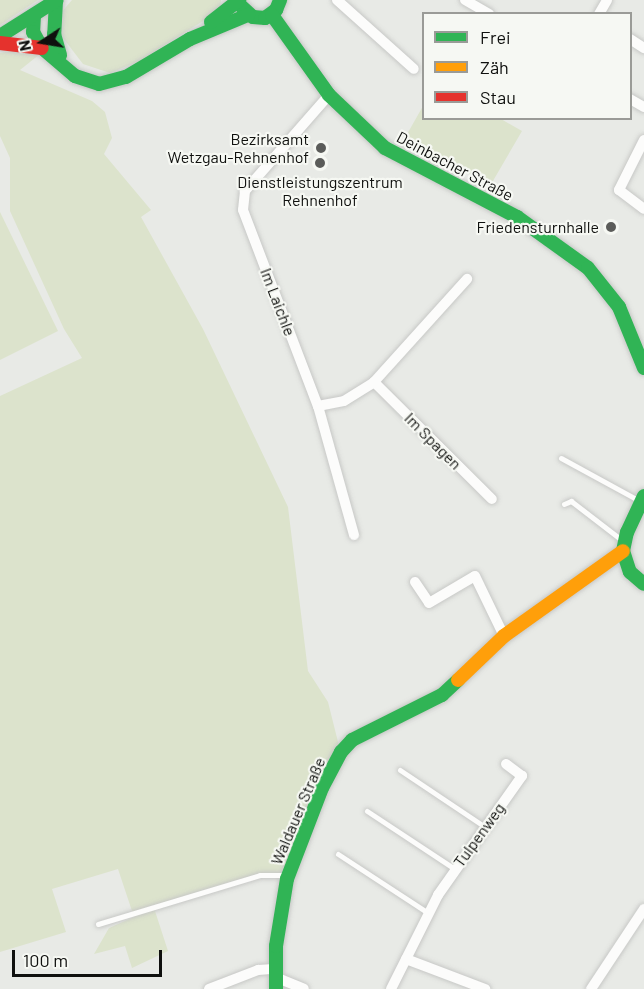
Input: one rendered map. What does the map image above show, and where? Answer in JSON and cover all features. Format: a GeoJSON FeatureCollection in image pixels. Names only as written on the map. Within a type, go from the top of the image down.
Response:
{"type":"FeatureCollection","features":[{"type":"Feature","properties":{"kind":"street"},"geometry":{"type":"LineString","coordinates":[[0,36],[56,0]]}},
{"type":"Feature","properties":{"kind":"street"},"geometry":{"type":"LineString","coordinates":[[56,0],[54,34],[60,55]]}},
{"type":"Feature","properties":{"kind":"street"},"geometry":{"type":"LineString","coordinates":[[190,39],[239,0],[248,15]]}},
{"type":"Feature","properties":{"kind":"street"},"geometry":{"type":"LineString","coordinates":[[34,15],[33,32],[42,48],[75,76],[99,84],[115,81],[190,39],[248,15],[259,18],[272,15],[280,0]]}},
{"type":"Feature","properties":{"kind":"street"},"geometry":{"type":"LineString","coordinates":[[337,0],[414,69]]}},
{"type":"Feature","properties":{"kind":"street"},"geometry":{"type":"LineString","coordinates":[[465,0],[485,7]]}},
{"type":"Feature","properties":{"kind":"street"},"geometry":{"type":"LineString","coordinates":[[34,15],[75,76]]}},
{"type":"Feature","properties":{"kind":"street","name":"Deinbacher Straße"},"geometry":{"type":"LineString","coordinates":[[272,15],[329,95],[385,148],[517,217],[588,268],[619,307],[644,368]]}},
{"type":"Feature","properties":{"kind":"street"},"geometry":{"type":"LineString","coordinates":[[0,43],[42,48]]}},
{"type":"Feature","properties":{"kind":"street","name":"Im Laichle"},"geometry":{"type":"LineString","coordinates":[[329,95],[245,191],[243,210],[318,406],[354,535]]}},
{"type":"Feature","properties":{"kind":"street"},"geometry":{"type":"LineString","coordinates":[[644,140],[619,190],[644,209]]}},
{"type":"Feature","properties":{"kind":"street"},"geometry":{"type":"LineString","coordinates":[[318,406],[344,401],[374,382],[466,279]]}},
{"type":"Feature","properties":{"kind":"street","name":"Im Spagen"},"geometry":{"type":"LineString","coordinates":[[374,382],[492,499]]}},
{"type":"Feature","properties":{"kind":"street"},"geometry":{"type":"LineString","coordinates":[[643,499],[623,547],[630,572],[644,584]]}},
{"type":"Feature","properties":{"kind":"street","name":"Waldauer Straße"},"geometry":{"type":"LineString","coordinates":[[275,978],[288,876],[322,788],[341,752],[352,740],[442,695],[504,636],[623,547]]}},
{"type":"Feature","properties":{"kind":"street"},"geometry":{"type":"LineString","coordinates":[[415,582],[429,603],[475,576],[504,636]]}},
{"type":"Feature","properties":{"kind":"street","name":"Tulpenweg"},"geometry":{"type":"LineString","coordinates":[[391,989],[428,913],[455,869],[522,776],[506,764]]}},
{"type":"Feature","properties":{"kind":"street"},"geometry":{"type":"LineString","coordinates":[[591,989],[644,909]]}},
{"type":"Feature","properties":{"kind":"street"},"geometry":{"type":"LineString","coordinates":[[406,959],[485,989]]}},
{"type":"Feature","properties":{"kind":"street"},"geometry":{"type":"LineString","coordinates":[[209,989],[250,973],[275,978],[304,989]]}},
{"type":"Feature","properties":{"kind":"lane"},"geometry":{"type":"LineString","coordinates":[[561,458],[643,499]]}},
{"type":"Feature","properties":{"kind":"lane"},"geometry":{"type":"LineString","coordinates":[[564,504],[571,501],[623,547]]}},
{"type":"Feature","properties":{"kind":"lane"},"geometry":{"type":"LineString","coordinates":[[400,770],[485,827]]}},
{"type":"Feature","properties":{"kind":"lane"},"geometry":{"type":"LineString","coordinates":[[367,811],[455,869]]}},
{"type":"Feature","properties":{"kind":"lane"},"geometry":{"type":"LineString","coordinates":[[338,854],[428,913]]}},
{"type":"Feature","properties":{"kind":"lane"},"geometry":{"type":"LineString","coordinates":[[98,924],[260,875],[288,876]]}},
{"type":"Feature","properties":{"kind":"green space"},"geometry":{"type":"Polygon","coordinates":[[[0,0],[38,0],[0,25],[0,0]]]}},
{"type":"Feature","properties":{"kind":"green space"},"geometry":{"type":"Polygon","coordinates":[[[72,0],[221,0],[219,11],[139,61],[110,73],[83,64],[60,34],[60,14],[72,0]]]}},
{"type":"Feature","properties":{"kind":"green space"},"geometry":{"type":"Polygon","coordinates":[[[17,50],[40,54],[20,70],[92,101],[105,112],[112,138],[104,154],[151,210],[141,217],[203,329],[288,507],[308,671],[328,702],[339,746],[281,875],[255,878],[154,908],[168,951],[132,968],[125,946],[94,954],[109,928],[134,917],[118,869],[52,889],[66,932],[0,952],[0,396],[82,358],[64,329],[10,211],[10,158],[0,136],[0,53],[17,50]]]}},
{"type":"Feature","properties":{"kind":"green space"},"geometry":{"type":"Polygon","coordinates":[[[422,108],[422,120],[503,120],[522,131],[490,186],[406,136],[422,108]]]}},
{"type":"Feature","properties":{"kind":"green space"},"geometry":{"type":"Polygon","coordinates":[[[0,212],[58,331],[0,360],[0,212]]]}},
{"type":"Feature","properties":{"kind":"traffic: fast"},"geometry":{"type":"LineString","coordinates":[[0,36],[57,0]]}},
{"type":"Feature","properties":{"kind":"traffic: fast"},"geometry":{"type":"LineString","coordinates":[[211,22],[239,0]]}},
{"type":"Feature","properties":{"kind":"traffic: fast"},"geometry":{"type":"LineString","coordinates":[[241,6],[253,17],[265,18],[276,10],[280,0]]}},
{"type":"Feature","properties":{"kind":"traffic: fast"},"geometry":{"type":"LineString","coordinates":[[56,1],[54,34],[60,55]]}},
{"type":"Feature","properties":{"kind":"traffic: fast"},"geometry":{"type":"LineString","coordinates":[[34,15],[33,32],[42,48],[75,76],[99,84],[126,77],[190,39],[248,15]]}},
{"type":"Feature","properties":{"kind":"traffic: fast"},"geometry":{"type":"LineString","coordinates":[[272,15],[329,95],[385,148],[517,217],[588,268],[619,307],[644,368]]}},
{"type":"Feature","properties":{"kind":"traffic: fast"},"geometry":{"type":"LineString","coordinates":[[644,496],[627,532],[623,551],[630,572],[644,584]]}},
{"type":"Feature","properties":{"kind":"traffic: fast"},"geometry":{"type":"LineString","coordinates":[[276,989],[276,946],[287,879],[322,788],[341,752],[352,740],[442,695],[458,680]]}},
{"type":"Feature","properties":{"kind":"traffic: slow"},"geometry":{"type":"LineString","coordinates":[[458,680],[504,636],[623,551]]}},
{"type":"Feature","properties":{"kind":"traffic: jam"},"geometry":{"type":"LineString","coordinates":[[0,43],[42,48]]}},
{"type":"Feature","properties":{"kind":"place","name":"Bezirksamt Wetzgau-Rehnenhof"},"geometry":{"type":"Point","coordinates":[321,148]}},
{"type":"Feature","properties":{"kind":"place","name":"Dienstleistungszentrum Rehnenhof"},"geometry":{"type":"Point","coordinates":[320,163]}},
{"type":"Feature","properties":{"kind":"place","name":"Friedensturnhalle"},"geometry":{"type":"Point","coordinates":[611,227]}}]}
